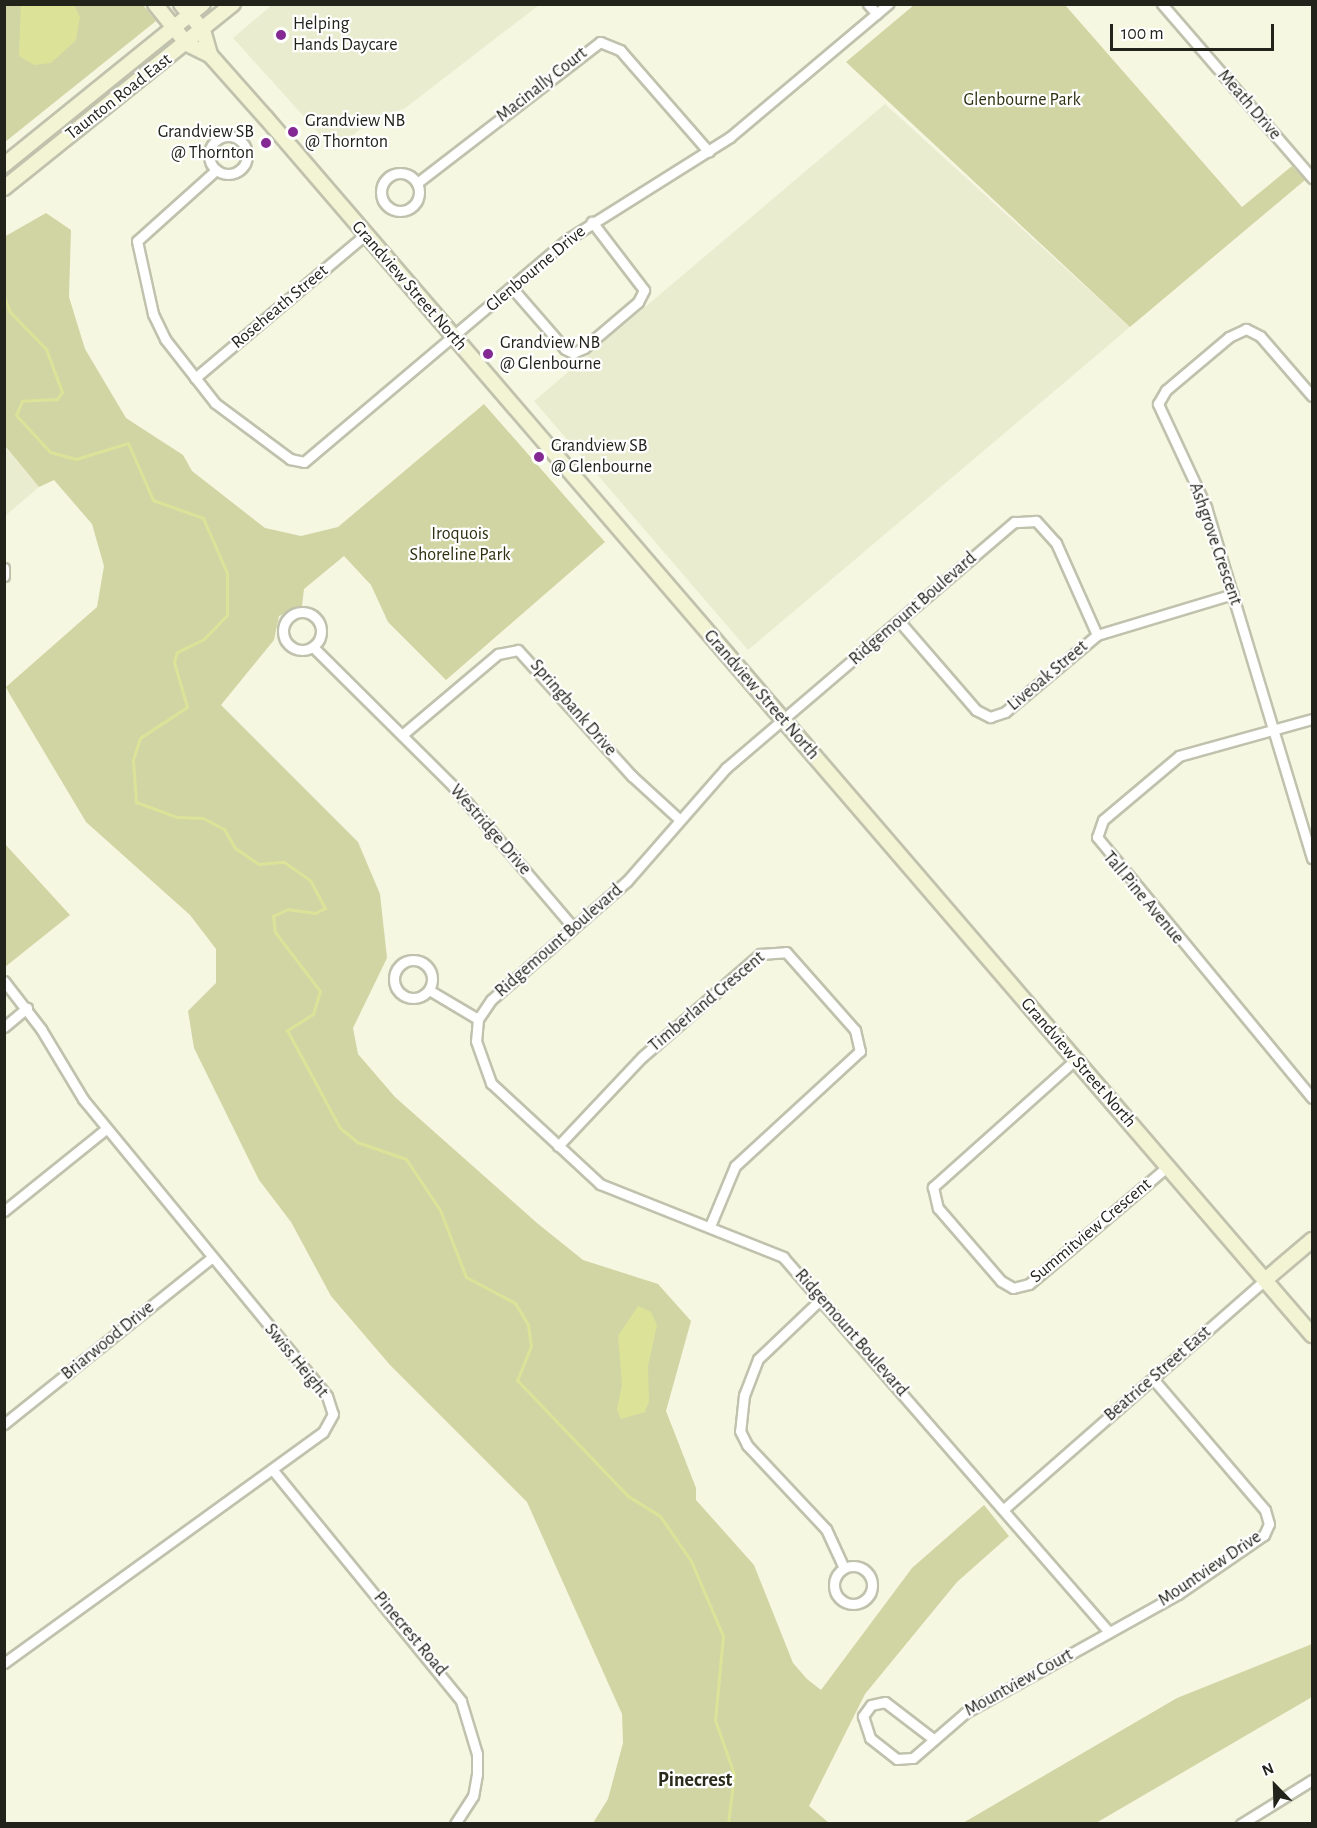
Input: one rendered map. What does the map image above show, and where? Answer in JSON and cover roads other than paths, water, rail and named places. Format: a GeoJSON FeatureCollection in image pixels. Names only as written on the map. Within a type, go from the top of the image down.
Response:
{"type":"FeatureCollection","features":[{"type":"Feature","properties":{"kind":"street","name":"Grandview Street North"},"geometry":{"type":"LineString","coordinates":[[155,4],[187,44],[210,55],[1312,1335]]}},
{"type":"Feature","properties":{"kind":"street","name":"Taunton Road East"},"geometry":{"type":"LineString","coordinates":[[4,165],[174,28],[185,10],[202,4]]}},
{"type":"Feature","properties":{"kind":"street","name":"Taunton Road East"},"geometry":{"type":"LineString","coordinates":[[4,188],[187,44],[233,4]]}},
{"type":"Feature","properties":{"kind":"street"},"geometry":{"type":"LineString","coordinates":[[868,4],[877,14]]}},
{"type":"Feature","properties":{"kind":"street","name":"Glenbourne Drive"},"geometry":{"type":"LineString","coordinates":[[195,378],[215,403],[300,462],[454,338],[592,222],[709,152],[888,4]]}},
{"type":"Feature","properties":{"kind":"street","name":"Meath Drive"},"geometry":{"type":"LineString","coordinates":[[1162,4],[1311,173]]}},
{"type":"Feature","properties":{"kind":"street","name":"Grandview Street North"},"geometry":{"type":"LineString","coordinates":[[185,10],[203,30],[210,55]]}},
{"type":"Feature","properties":{"kind":"street","name":"Macinally Court"},"geometry":{"type":"LineString","coordinates":[[417,183],[600,42],[620,50],[709,152]]}},
{"type":"Feature","properties":{"kind":"street"},"geometry":{"type":"LineString","coordinates":[[237,138],[245,147],[244,165],[228,174],[216,170],[208,154],[213,142],[237,138]]}},
{"type":"Feature","properties":{"kind":"street"},"geometry":{"type":"LineString","coordinates":[[195,378],[157,326],[137,245],[143,232],[216,170]]}},
{"type":"Feature","properties":{"kind":"street"},"geometry":{"type":"LineString","coordinates":[[392,175],[409,175],[417,183],[419,195],[408,210],[396,211],[382,200],[381,188],[392,175]]}},
{"type":"Feature","properties":{"kind":"street"},"geometry":{"type":"LineString","coordinates":[[512,288],[565,349],[573,353],[584,348],[638,302],[644,290],[592,222]]}},
{"type":"Feature","properties":{"kind":"street","name":"Roseheath Street"},"geometry":{"type":"LineString","coordinates":[[195,378],[365,235]]}},
{"type":"Feature","properties":{"kind":"street","name":"Ashgrove Crescent"},"geometry":{"type":"LineString","coordinates":[[1312,396],[1260,336],[1246,329],[1229,337],[1160,399],[1160,414],[1203,499],[1312,858]]}},
{"type":"Feature","properties":{"kind":"street","name":"Ridgemount Boulevard"},"geometry":{"type":"LineString","coordinates":[[1097,635],[1061,550],[1028,519],[1010,526],[726,768],[627,881],[496,995],[478,1019],[476,1050],[486,1076],[558,1146],[609,1190],[774,1250],[821,1299],[1109,1632]]}},
{"type":"Feature","properties":{"kind":"street"},"geometry":{"type":"LineString","coordinates":[[4,568],[4,576]]}},
{"type":"Feature","properties":{"kind":"street","name":"Liveoak Street"},"geometry":{"type":"LineString","coordinates":[[899,621],[976,710],[990,717],[1005,712],[1097,635],[1233,594]]}},
{"type":"Feature","properties":{"kind":"street"},"geometry":{"type":"LineString","coordinates":[[302,612],[318,620],[321,637],[314,647],[302,651],[287,643],[283,632],[291,616],[302,612]]}},
{"type":"Feature","properties":{"kind":"street","name":"Westridge Drive"},"geometry":{"type":"LineString","coordinates":[[314,647],[402,735],[573,927]]}},
{"type":"Feature","properties":{"kind":"street","name":"Springbank Drive"},"geometry":{"type":"LineString","coordinates":[[402,735],[498,654],[518,650],[632,776],[680,820]]}},
{"type":"Feature","properties":{"kind":"street","name":"Tall Pine Avenue"},"geometry":{"type":"LineString","coordinates":[[1312,720],[1173,759],[1103,820],[1097,837],[1312,1098]]}},
{"type":"Feature","properties":{"kind":"street","name":"Timberland Crescent"},"geometry":{"type":"LineString","coordinates":[[558,1146],[642,1057],[760,954],[786,952],[855,1030],[860,1051],[735,1166],[710,1226]]}},
{"type":"Feature","properties":{"kind":"street"},"geometry":{"type":"LineString","coordinates":[[408,960],[421,961],[430,970],[429,990],[420,997],[402,995],[395,985],[397,968],[408,960]]}},
{"type":"Feature","properties":{"kind":"street","name":"Swiss Height"},"geometry":{"type":"LineString","coordinates":[[4,981],[27,1008],[106,1130],[327,1396],[333,1414],[323,1432],[4,1663]]}},
{"type":"Feature","properties":{"kind":"street"},"geometry":{"type":"LineString","coordinates":[[429,990],[478,1019]]}},
{"type":"Feature","properties":{"kind":"street"},"geometry":{"type":"LineString","coordinates":[[4,1027],[27,1008]]}},
{"type":"Feature","properties":{"kind":"street","name":"Summitview Crescent"},"geometry":{"type":"LineString","coordinates":[[1075,1060],[933,1187],[938,1208],[1001,1281],[1013,1288],[1029,1284],[1167,1167]]}},
{"type":"Feature","properties":{"kind":"street"},"geometry":{"type":"LineString","coordinates":[[4,1211],[106,1130]]}},
{"type":"Feature","properties":{"kind":"street","name":"Beatrice Street East"},"geometry":{"type":"LineString","coordinates":[[1004,1509],[1312,1240]]}},
{"type":"Feature","properties":{"kind":"street","name":"Briarwood Drive"},"geometry":{"type":"LineString","coordinates":[[4,1424],[211,1258]]}},
{"type":"Feature","properties":{"kind":"street"},"geometry":{"type":"LineString","coordinates":[[821,1299],[758,1359],[744,1395],[740,1431],[747,1445],[826,1529],[844,1568]]}},
{"type":"Feature","properties":{"kind":"street","name":"Mountview Drive"},"geometry":{"type":"LineString","coordinates":[[1109,1632],[1261,1539],[1269,1524],[1262,1506],[1153,1379]]}},
{"type":"Feature","properties":{"kind":"street","name":"Pinecrest Road"},"geometry":{"type":"LineString","coordinates":[[272,1469],[461,1701],[477,1754],[477,1774],[473,1796],[455,1824]]}},
{"type":"Feature","properties":{"kind":"street"},"geometry":{"type":"LineString","coordinates":[[857,1567],[871,1580],[871,1591],[858,1604],[842,1600],[835,1591],[836,1578],[844,1568],[857,1567]]}},
{"type":"Feature","properties":{"kind":"street","name":"Mountview Court"},"geometry":{"type":"LineString","coordinates":[[932,1738],[885,1702],[872,1706],[863,1716],[867,1734],[897,1759],[914,1758],[932,1738],[965,1713],[1109,1632]]}},
{"type":"Feature","properties":{"kind":"street"},"geometry":{"type":"LineString","coordinates":[[1241,1824],[1312,1780]]}},
{"type":"Feature","properties":{"kind":"waterway"},"geometry":{"type":"LineString","coordinates":[[4,297],[10,312],[46,349],[62,392],[57,399],[22,401],[16,415],[50,452],[76,459],[128,443],[153,500],[203,518],[227,573],[227,615],[204,639],[177,652],[174,662],[187,707],[140,738],[133,760],[136,802],[177,817],[203,818],[224,829],[235,848],[259,864],[284,862],[310,880],[325,908],[315,913],[288,909],[273,916],[275,932],[320,991],[313,1014],[287,1030],[340,1128],[357,1142],[406,1159],[440,1210],[466,1277],[515,1303],[528,1325],[531,1346],[517,1380],[628,1496],[660,1516],[691,1561],[723,1636],[715,1720],[734,1774],[728,1824]]}},
{"type":"Feature","properties":{"kind":"place","name":"Helping Hands Daycare"},"geometry":{"type":"Point","coordinates":[281,35]}},
{"type":"Feature","properties":{"kind":"place","name":"Grandview NB @ Thornton"},"geometry":{"type":"Point","coordinates":[293,132]}},
{"type":"Feature","properties":{"kind":"place","name":"Grandview SB @ Thornton"},"geometry":{"type":"Point","coordinates":[266,143]}},
{"type":"Feature","properties":{"kind":"place","name":"Grandview NB @ Glenbourne"},"geometry":{"type":"Point","coordinates":[488,354]}},
{"type":"Feature","properties":{"kind":"place","name":"Grandview SB @ Glenbourne"},"geometry":{"type":"Point","coordinates":[539,457]}},
{"type":"Feature","properties":{"kind":"district","name":"Pinecrest"},"geometry":{"type":"Point","coordinates":[695,1780]}},
{"type":"Feature","properties":{"kind":"park label","name":"Glenbourne Park"},"geometry":{"type":"Point","coordinates":[1022,100]}},
{"type":"Feature","properties":{"kind":"park label","name":"Iroquois Shoreline Park"},"geometry":{"type":"Point","coordinates":[460,545]}}]}
